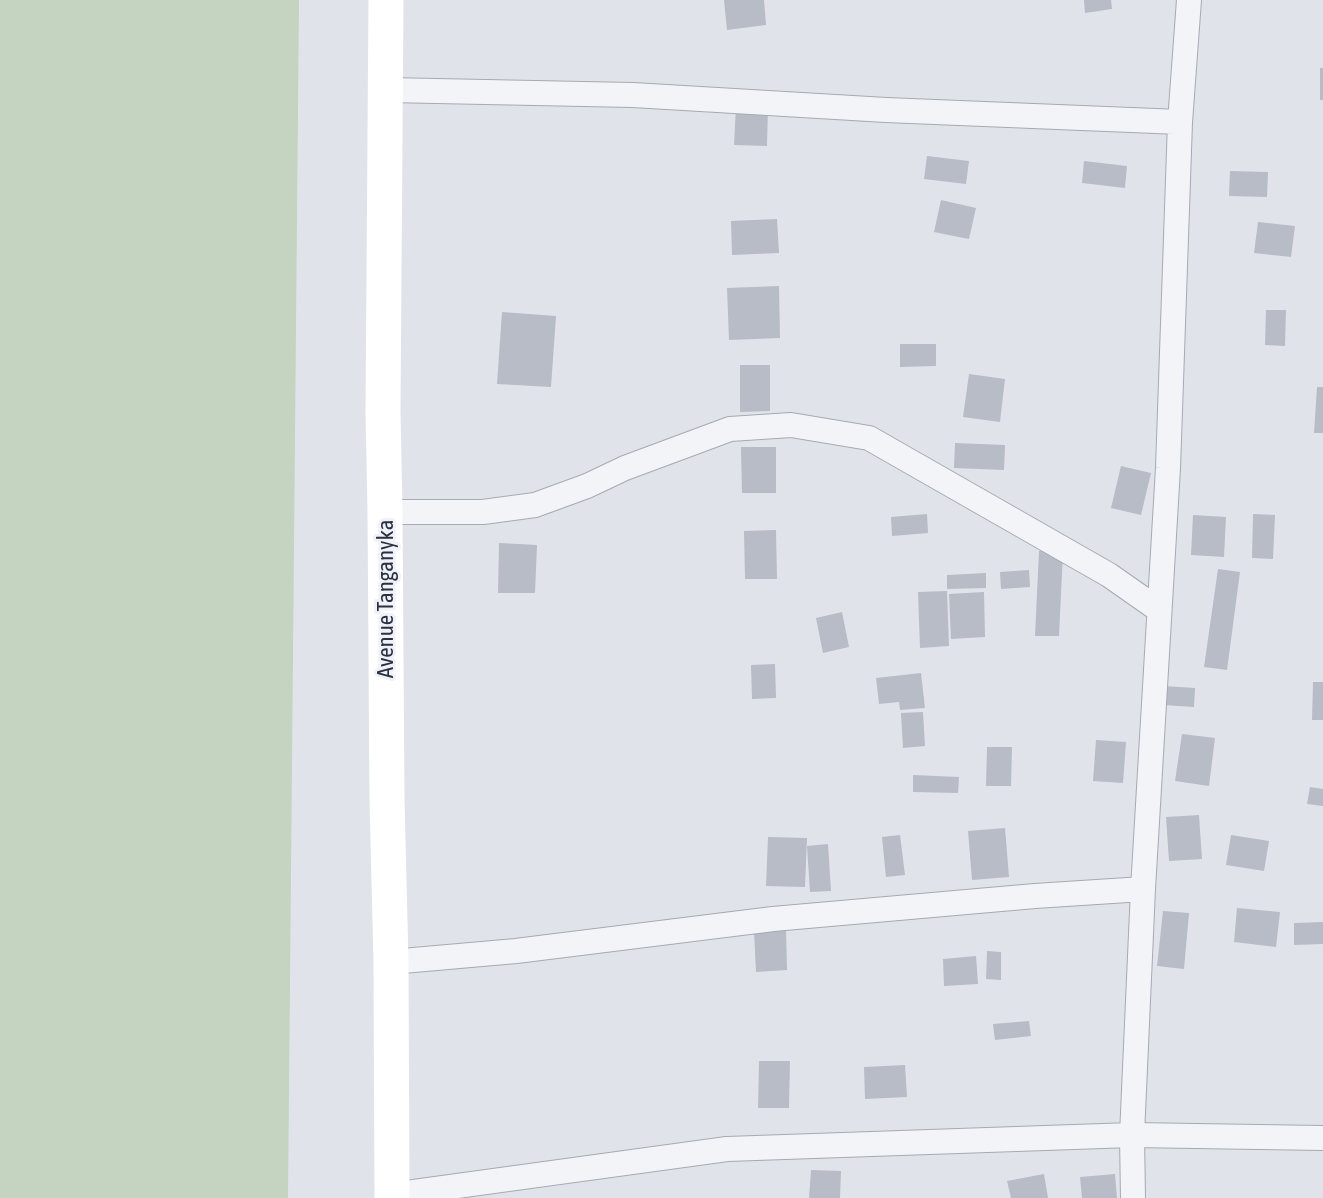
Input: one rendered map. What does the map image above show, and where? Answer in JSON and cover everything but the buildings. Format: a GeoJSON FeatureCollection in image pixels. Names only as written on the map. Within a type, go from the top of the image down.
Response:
{"type":"FeatureCollection","features":[{"type":"Feature","properties":{"kind":"street","name":"Avenue Tanganyka"},"geometry":{"type":"LineString","coordinates":[[386,0],[383,411],[386,786],[391,961],[391,1196]]}},
{"type":"Feature","properties":{"kind":"street"},"geometry":{"type":"LineString","coordinates":[[1133,1198],[1132,1135],[1143,889],[1168,468],[1180,122],[1189,0]]}},
{"type":"Feature","properties":{"kind":"street"},"geometry":{"type":"LineString","coordinates":[[387,90],[633,95],[886,110],[1180,122]]}},
{"type":"Feature","properties":{"kind":"street"},"geometry":{"type":"LineString","coordinates":[[385,512],[483,512],[535,505],[730,429],[791,425],[869,438],[1109,575],[1159,610]]}},
{"type":"Feature","properties":{"kind":"street"},"geometry":{"type":"LineString","coordinates":[[391,961],[516,951],[773,919],[1143,889]]}},
{"type":"Feature","properties":{"kind":"street"},"geometry":{"type":"LineString","coordinates":[[391,1196],[727,1149],[1132,1135],[1323,1138]]}},
{"type":"Feature","properties":{"kind":"green space"},"geometry":{"type":"Polygon","coordinates":[[[0,0],[299,0],[288,1198],[0,1198],[0,0]]]}}]}
